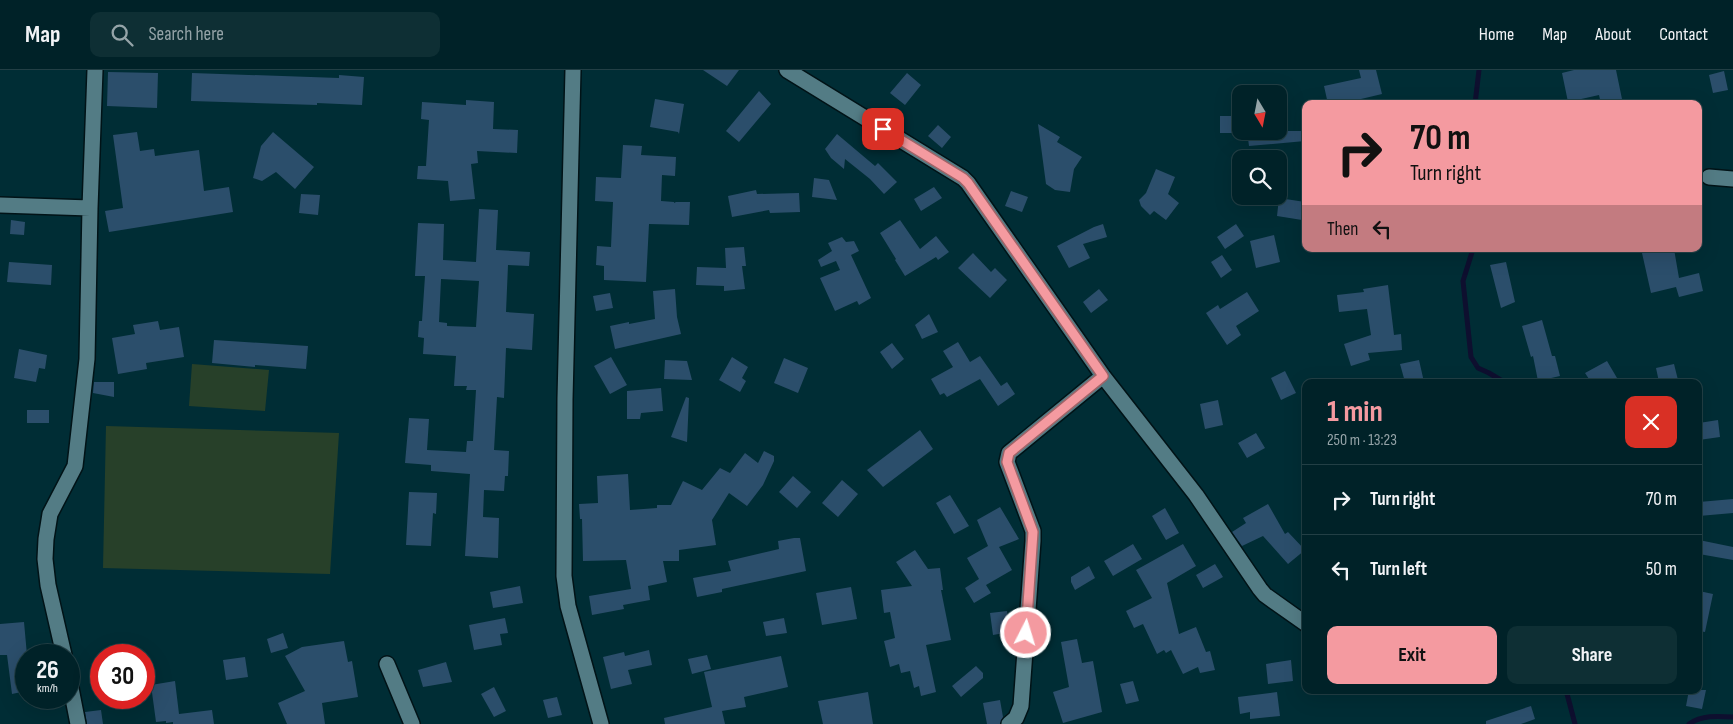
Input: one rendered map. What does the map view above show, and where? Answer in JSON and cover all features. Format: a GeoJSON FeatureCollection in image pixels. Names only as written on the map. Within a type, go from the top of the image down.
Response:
{"type":"FeatureCollection","features":[{"type":"Feature","properties":{"kind":"street"},"geometry":{"type":"LineString","coordinates":[[61,644],[48,585],[45,559],[46,539],[50,514],[75,466],[87,359],[95,70]]}},
{"type":"Feature","properties":{"kind":"street"},"geometry":{"type":"LineString","coordinates":[[573,70],[565,399],[564,576],[568,606],[601,724]]}},
{"type":"Feature","properties":{"kind":"street"},"geometry":{"type":"LineString","coordinates":[[787,70],[968,183],[1103,376],[1196,495],[1260,589],[1265,595],[1302,621]]}},
{"type":"Feature","properties":{"kind":"street"},"geometry":{"type":"LineString","coordinates":[[1709,177],[1733,179]]}},
{"type":"Feature","properties":{"kind":"street"},"geometry":{"type":"LineString","coordinates":[[0,205],[90,208]]}},
{"type":"Feature","properties":{"kind":"street"},"geometry":{"type":"LineString","coordinates":[[1009,724],[1016,718],[1020,706],[1034,541],[1033,532],[1007,462],[1007,456],[1103,376]]}},
{"type":"Feature","properties":{"kind":"street"},"geometry":{"type":"LineString","coordinates":[[387,664],[412,724]]}},
{"type":"Feature","properties":{"kind":"street"},"geometry":{"type":"LineString","coordinates":[[75,709],[78,724]]}},
{"type":"Feature","properties":{"kind":"green space"},"geometry":{"type":"Polygon","coordinates":[[[192,364],[269,370],[265,411],[189,406],[192,364]]]}},
{"type":"Feature","properties":{"kind":"green space"},"geometry":{"type":"Polygon","coordinates":[[[106,426],[339,433],[330,574],[103,568],[106,426]]]}},
{"type":"Feature","properties":{"kind":"building"},"geometry":{"type":"Polygon","coordinates":[[[703,70],[739,70],[727,86],[703,70]]]}},
{"type":"Feature","properties":{"kind":"building"},"geometry":{"type":"Polygon","coordinates":[[[1359,70],[1376,70],[1382,94],[1357,100],[1327,100],[1324,86],[1361,78],[1359,70]]]}},
{"type":"Feature","properties":{"kind":"building"},"geometry":{"type":"Polygon","coordinates":[[[1574,70],[1616,70],[1622,99],[1600,100],[1599,95],[1568,100],[1562,73],[1574,70]]]}},
{"type":"Feature","properties":{"kind":"building"},"geometry":{"type":"Polygon","coordinates":[[[1724,71],[1728,90],[1713,93],[1709,75],[1724,71]]]}},
{"type":"Feature","properties":{"kind":"building"},"geometry":{"type":"Polygon","coordinates":[[[108,72],[158,73],[157,108],[107,106],[108,72]]]}},
{"type":"Feature","properties":{"kind":"building"},"geometry":{"type":"Polygon","coordinates":[[[192,73],[339,78],[339,75],[364,77],[362,105],[191,101],[192,73]]]}},
{"type":"Feature","properties":{"kind":"building"},"geometry":{"type":"Polygon","coordinates":[[[907,73],[921,85],[905,105],[890,93],[907,73]]]}},
{"type":"Feature","properties":{"kind":"building"},"geometry":{"type":"Polygon","coordinates":[[[759,91],[771,104],[739,142],[726,131],[759,91]]]}},
{"type":"Feature","properties":{"kind":"building"},"geometry":{"type":"Polygon","coordinates":[[[655,99],[684,104],[679,134],[678,132],[650,127],[655,99]]]}},
{"type":"Feature","properties":{"kind":"building"},"geometry":{"type":"Polygon","coordinates":[[[466,100],[494,102],[493,129],[518,130],[517,153],[477,151],[478,163],[471,164],[475,199],[450,201],[448,181],[417,179],[418,166],[426,166],[429,120],[421,119],[422,102],[466,105],[466,100]]]}},
{"type":"Feature","properties":{"kind":"building"},"geometry":{"type":"Polygon","coordinates":[[[1220,116],[1232,116],[1232,133],[1220,133],[1220,116]]]}},
{"type":"Feature","properties":{"kind":"building"},"geometry":{"type":"Polygon","coordinates":[[[1038,124],[1060,137],[1057,142],[1082,157],[1074,169],[1070,192],[1055,190],[1046,184],[1038,124]]]}},
{"type":"Feature","properties":{"kind":"building"},"geometry":{"type":"Polygon","coordinates":[[[938,125],[951,137],[942,148],[928,136],[938,125]]]}},
{"type":"Feature","properties":{"kind":"building"},"geometry":{"type":"Polygon","coordinates":[[[1288,131],[1302,131],[1302,141],[1249,146],[1248,140],[1288,140],[1288,131]]]}},
{"type":"Feature","properties":{"kind":"building"},"geometry":{"type":"Polygon","coordinates":[[[137,132],[140,151],[154,149],[155,156],[199,150],[204,191],[229,187],[233,212],[109,232],[105,211],[123,208],[113,135],[137,132]]]}},
{"type":"Feature","properties":{"kind":"building"},"geometry":{"type":"Polygon","coordinates":[[[273,132],[314,167],[295,189],[276,172],[262,181],[253,178],[261,146],[273,132]]]}},
{"type":"Feature","properties":{"kind":"building"},"geometry":{"type":"Polygon","coordinates":[[[837,134],[875,166],[878,163],[897,182],[884,194],[870,179],[845,159],[844,169],[831,158],[825,149],[837,134]]]}},
{"type":"Feature","properties":{"kind":"building"},"geometry":{"type":"Polygon","coordinates":[[[623,145],[642,146],[641,155],[676,157],[675,176],[662,175],[661,201],[674,203],[690,202],[689,225],[649,224],[646,282],[604,280],[604,266],[596,265],[597,246],[611,247],[613,202],[595,201],[596,177],[621,178],[623,145]]]}},
{"type":"Feature","properties":{"kind":"building"},"geometry":{"type":"Polygon","coordinates":[[[1156,169],[1175,177],[1168,194],[1179,203],[1166,220],[1154,211],[1150,215],[1141,206],[1139,200],[1146,193],[1156,169]]]}},
{"type":"Feature","properties":{"kind":"building"},"geometry":{"type":"Polygon","coordinates":[[[814,178],[829,180],[837,200],[812,197],[814,178]]]}},
{"type":"Feature","properties":{"kind":"building"},"geometry":{"type":"Polygon","coordinates":[[[934,187],[942,198],[921,211],[914,199],[934,187]]]}},
{"type":"Feature","properties":{"kind":"building"},"geometry":{"type":"Polygon","coordinates":[[[756,190],[757,194],[799,193],[800,212],[770,213],[769,210],[732,217],[728,196],[756,190]]]}},
{"type":"Feature","properties":{"kind":"building"},"geometry":{"type":"Polygon","coordinates":[[[1011,191],[1028,197],[1022,212],[1005,206],[1011,191]]]}},
{"type":"Feature","properties":{"kind":"building"},"geometry":{"type":"Polygon","coordinates":[[[301,194],[320,195],[318,215],[299,213],[301,194]]]}},
{"type":"Feature","properties":{"kind":"building"},"geometry":{"type":"Polygon","coordinates":[[[1287,199],[1302,202],[1302,220],[1277,216],[1278,205],[1287,205],[1287,199]]]}},
{"type":"Feature","properties":{"kind":"building"},"geometry":{"type":"Polygon","coordinates":[[[479,209],[498,210],[496,250],[530,252],[529,266],[508,265],[506,312],[534,314],[532,350],[506,348],[504,398],[497,397],[494,450],[509,451],[508,476],[505,476],[504,491],[484,490],[483,517],[499,518],[498,558],[465,556],[470,474],[431,471],[431,465],[405,463],[409,418],[429,419],[427,450],[466,452],[467,441],[473,441],[476,390],[466,390],[467,386],[454,386],[456,356],[423,354],[424,338],[418,337],[419,321],[422,321],[425,276],[415,276],[418,223],[444,224],[443,260],[476,262],[479,209]],[[441,279],[439,322],[447,323],[447,326],[476,327],[479,281],[441,279]]]}},
{"type":"Feature","properties":{"kind":"building"},"geometry":{"type":"Polygon","coordinates":[[[11,220],[25,222],[24,235],[10,234],[11,220]]]}},
{"type":"Feature","properties":{"kind":"building"},"geometry":{"type":"Polygon","coordinates":[[[900,220],[920,249],[936,236],[949,252],[938,260],[936,257],[905,276],[880,233],[900,220]]]}},
{"type":"Feature","properties":{"kind":"building"},"geometry":{"type":"Polygon","coordinates":[[[1103,224],[1107,237],[1083,244],[1090,258],[1069,268],[1057,246],[1103,224]]]}},
{"type":"Feature","properties":{"kind":"building"},"geometry":{"type":"Polygon","coordinates":[[[1236,224],[1244,236],[1225,249],[1217,237],[1236,224]]]}},
{"type":"Feature","properties":{"kind":"building"},"geometry":{"type":"Polygon","coordinates":[[[1274,235],[1280,262],[1256,268],[1250,241],[1274,235]]]}},
{"type":"Feature","properties":{"kind":"building"},"geometry":{"type":"Polygon","coordinates":[[[842,237],[846,242],[854,241],[859,251],[851,255],[871,298],[859,305],[857,301],[835,311],[820,278],[840,270],[836,261],[821,267],[818,260],[832,251],[828,243],[842,237]]]}},
{"type":"Feature","properties":{"kind":"building"},"geometry":{"type":"Polygon","coordinates":[[[744,247],[746,266],[742,266],[745,289],[724,291],[724,286],[696,285],[697,267],[726,268],[725,248],[744,247]]]}},
{"type":"Feature","properties":{"kind":"building"},"geometry":{"type":"Polygon","coordinates":[[[1675,252],[1679,278],[1699,273],[1703,291],[1679,297],[1676,287],[1651,293],[1642,253],[1675,252]]]}},
{"type":"Feature","properties":{"kind":"building"},"geometry":{"type":"Polygon","coordinates":[[[973,253],[991,272],[995,268],[1007,280],[990,298],[958,268],[973,253]]]}},
{"type":"Feature","properties":{"kind":"building"},"geometry":{"type":"Polygon","coordinates":[[[1222,255],[1232,270],[1221,278],[1211,262],[1222,255]]]}},
{"type":"Feature","properties":{"kind":"building"},"geometry":{"type":"Polygon","coordinates":[[[9,262],[52,265],[51,285],[7,282],[9,262]]]}},
{"type":"Feature","properties":{"kind":"building"},"geometry":{"type":"Polygon","coordinates":[[[1506,262],[1515,302],[1501,308],[1490,265],[1506,262]]]}},
{"type":"Feature","properties":{"kind":"building"},"geometry":{"type":"Polygon","coordinates":[[[1388,285],[1394,335],[1401,334],[1402,350],[1368,353],[1370,360],[1351,366],[1344,344],[1371,335],[1367,309],[1339,312],[1337,295],[1364,292],[1363,289],[1388,285]]]}},
{"type":"Feature","properties":{"kind":"building"},"geometry":{"type":"Polygon","coordinates":[[[675,289],[677,317],[681,334],[615,349],[610,326],[655,319],[653,291],[675,289]]]}},
{"type":"Feature","properties":{"kind":"building"},"geometry":{"type":"Polygon","coordinates":[[[1099,289],[1108,300],[1091,313],[1083,302],[1099,289]]]}},
{"type":"Feature","properties":{"kind":"building"},"geometry":{"type":"Polygon","coordinates":[[[1247,292],[1259,311],[1236,326],[1241,335],[1227,345],[1206,313],[1218,305],[1220,309],[1247,292]]]}},
{"type":"Feature","properties":{"kind":"building"},"geometry":{"type":"Polygon","coordinates":[[[610,293],[613,308],[596,311],[593,296],[610,293]]]}},
{"type":"Feature","properties":{"kind":"building"},"geometry":{"type":"Polygon","coordinates":[[[929,314],[938,332],[922,339],[915,325],[929,314]]]}},
{"type":"Feature","properties":{"kind":"building"},"geometry":{"type":"Polygon","coordinates":[[[1542,320],[1560,376],[1538,379],[1533,356],[1531,357],[1522,326],[1542,320]]]}},
{"type":"Feature","properties":{"kind":"building"},"geometry":{"type":"Polygon","coordinates":[[[158,321],[160,330],[179,327],[184,357],[146,363],[147,369],[118,374],[112,338],[135,334],[133,325],[158,321]]]}},
{"type":"Feature","properties":{"kind":"building"},"geometry":{"type":"Polygon","coordinates":[[[214,340],[308,346],[306,369],[212,363],[214,340]]]}},
{"type":"Feature","properties":{"kind":"building"},"geometry":{"type":"Polygon","coordinates":[[[958,342],[970,362],[980,356],[1001,386],[1007,382],[1015,394],[998,406],[980,379],[947,397],[944,393],[940,395],[931,379],[953,367],[943,351],[958,342]]]}},
{"type":"Feature","properties":{"kind":"building"},"geometry":{"type":"Polygon","coordinates":[[[892,343],[904,359],[892,369],[880,352],[892,343]]]}},
{"type":"Feature","properties":{"kind":"building"},"geometry":{"type":"Polygon","coordinates":[[[19,349],[47,355],[45,369],[39,368],[36,382],[14,378],[19,349]]]}},
{"type":"Feature","properties":{"kind":"building"},"geometry":{"type":"Polygon","coordinates":[[[611,357],[627,385],[610,394],[594,366],[611,357]]]}},
{"type":"Feature","properties":{"kind":"building"},"geometry":{"type":"Polygon","coordinates":[[[732,357],[748,367],[742,378],[746,381],[740,392],[719,380],[732,357]]]}},
{"type":"Feature","properties":{"kind":"building"},"geometry":{"type":"Polygon","coordinates":[[[784,358],[808,368],[798,393],[774,383],[784,358]]]}},
{"type":"Feature","properties":{"kind":"building"},"geometry":{"type":"Polygon","coordinates":[[[665,360],[687,361],[692,380],[664,379],[665,360]]]}},
{"type":"Feature","properties":{"kind":"building"},"geometry":{"type":"Polygon","coordinates":[[[1419,360],[1423,379],[1404,379],[1400,364],[1419,360]]]}},
{"type":"Feature","properties":{"kind":"building"},"geometry":{"type":"Polygon","coordinates":[[[1607,361],[1617,378],[1589,379],[1585,373],[1607,361]]]}},
{"type":"Feature","properties":{"kind":"building"},"geometry":{"type":"Polygon","coordinates":[[[1674,364],[1678,379],[1658,379],[1656,368],[1674,364]]]}},
{"type":"Feature","properties":{"kind":"building"},"geometry":{"type":"Polygon","coordinates":[[[1285,371],[1296,393],[1281,400],[1271,378],[1285,371]]]}},
{"type":"Feature","properties":{"kind":"building"},"geometry":{"type":"Polygon","coordinates":[[[94,382],[114,382],[114,397],[93,393],[94,382]]]}},
{"type":"Feature","properties":{"kind":"building"},"geometry":{"type":"Polygon","coordinates":[[[661,388],[663,411],[641,413],[640,419],[627,419],[627,391],[661,388]]]}},
{"type":"Feature","properties":{"kind":"building"},"geometry":{"type":"Polygon","coordinates":[[[686,397],[689,398],[687,442],[671,437],[686,397]]]}},
{"type":"Feature","properties":{"kind":"building"},"geometry":{"type":"Polygon","coordinates":[[[1218,400],[1223,425],[1205,429],[1200,404],[1218,400]]]}},
{"type":"Feature","properties":{"kind":"building"},"geometry":{"type":"Polygon","coordinates":[[[27,410],[49,410],[49,423],[27,423],[27,410]]]}},
{"type":"Feature","properties":{"kind":"building"},"geometry":{"type":"Polygon","coordinates":[[[1718,420],[1720,437],[1702,440],[1702,423],[1718,420]]]}},
{"type":"Feature","properties":{"kind":"building"},"geometry":{"type":"Polygon","coordinates":[[[920,430],[933,449],[883,487],[867,470],[920,430]]]}},
{"type":"Feature","properties":{"kind":"building"},"geometry":{"type":"Polygon","coordinates":[[[1256,433],[1265,448],[1247,458],[1238,443],[1256,433]]]}},
{"type":"Feature","properties":{"kind":"building"},"geometry":{"type":"Polygon","coordinates":[[[764,451],[774,456],[774,461],[763,485],[747,506],[729,493],[712,520],[716,545],[679,550],[679,561],[663,561],[667,582],[648,586],[650,600],[623,605],[624,609],[592,615],[589,596],[631,589],[626,560],[583,561],[582,519],[580,519],[579,504],[598,503],[597,476],[628,474],[630,510],[657,508],[657,505],[671,505],[683,481],[702,490],[720,468],[730,473],[745,453],[758,463],[764,451]]]}},
{"type":"Feature","properties":{"kind":"building"},"geometry":{"type":"Polygon","coordinates":[[[793,476],[811,492],[797,508],[779,492],[793,476]]]}},
{"type":"Feature","properties":{"kind":"building"},"geometry":{"type":"Polygon","coordinates":[[[842,480],[858,494],[838,517],[822,503],[842,480]]]}},
{"type":"Feature","properties":{"kind":"building"},"geometry":{"type":"Polygon","coordinates":[[[409,492],[437,493],[436,514],[433,513],[431,546],[406,545],[409,492]]]}},
{"type":"Feature","properties":{"kind":"building"},"geometry":{"type":"Polygon","coordinates":[[[950,495],[969,526],[954,534],[936,503],[950,495]]]}},
{"type":"Feature","properties":{"kind":"building"},"geometry":{"type":"Polygon","coordinates":[[[1733,499],[1733,513],[1702,516],[1702,502],[1733,499]]]}},
{"type":"Feature","properties":{"kind":"building"},"geometry":{"type":"Polygon","coordinates":[[[1268,504],[1285,534],[1288,532],[1302,547],[1302,552],[1288,564],[1263,536],[1242,546],[1232,532],[1246,523],[1243,518],[1268,504]]]}},
{"type":"Feature","properties":{"kind":"building"},"geometry":{"type":"Polygon","coordinates":[[[1000,507],[1019,539],[999,547],[1012,570],[986,585],[991,593],[974,603],[965,588],[979,579],[967,558],[988,546],[977,520],[1000,507]]]}},
{"type":"Feature","properties":{"kind":"building"},"geometry":{"type":"Polygon","coordinates":[[[1165,508],[1179,533],[1166,540],[1152,516],[1165,508]]]}},
{"type":"Feature","properties":{"kind":"building"},"geometry":{"type":"Polygon","coordinates":[[[800,538],[806,571],[722,589],[722,592],[697,597],[693,578],[731,571],[728,561],[779,549],[778,541],[800,538]]]}},
{"type":"Feature","properties":{"kind":"building"},"geometry":{"type":"Polygon","coordinates":[[[1702,541],[1733,547],[1733,560],[1702,555],[1702,541]]]}},
{"type":"Feature","properties":{"kind":"building"},"geometry":{"type":"Polygon","coordinates":[[[1133,544],[1142,559],[1113,576],[1104,561],[1133,544]]]}},
{"type":"Feature","properties":{"kind":"building"},"geometry":{"type":"Polygon","coordinates":[[[1183,544],[1196,566],[1167,583],[1179,634],[1196,627],[1206,652],[1210,651],[1215,670],[1200,673],[1198,667],[1183,674],[1171,650],[1166,653],[1164,650],[1157,654],[1143,624],[1134,628],[1126,611],[1152,598],[1136,570],[1183,544]]]}},
{"type":"Feature","properties":{"kind":"building"},"geometry":{"type":"Polygon","coordinates":[[[915,550],[928,569],[940,568],[943,590],[941,590],[951,640],[926,645],[936,692],[921,696],[919,686],[914,688],[910,671],[901,673],[899,664],[890,667],[884,641],[895,638],[890,612],[884,613],[881,590],[912,586],[896,562],[915,550]]]}},
{"type":"Feature","properties":{"kind":"building"},"geometry":{"type":"Polygon","coordinates":[[[1215,564],[1223,577],[1203,588],[1196,575],[1215,564]]]}},
{"type":"Feature","properties":{"kind":"building"},"geometry":{"type":"Polygon","coordinates":[[[1089,566],[1095,578],[1075,590],[1071,577],[1089,566]]]}},
{"type":"Feature","properties":{"kind":"building"},"geometry":{"type":"Polygon","coordinates":[[[520,586],[523,603],[493,608],[490,592],[520,586]]]}},
{"type":"Feature","properties":{"kind":"building"},"geometry":{"type":"Polygon","coordinates":[[[851,587],[857,619],[822,625],[816,593],[851,587]]]}},
{"type":"Feature","properties":{"kind":"building"},"geometry":{"type":"Polygon","coordinates":[[[1702,592],[1713,594],[1705,632],[1702,632],[1702,592]]]}},
{"type":"Feature","properties":{"kind":"building"},"geometry":{"type":"Polygon","coordinates":[[[1007,611],[1010,632],[993,635],[990,613],[1007,611]]]}},
{"type":"Feature","properties":{"kind":"building"},"geometry":{"type":"Polygon","coordinates":[[[505,618],[508,633],[500,634],[502,645],[474,650],[469,625],[505,618]]]}},
{"type":"Feature","properties":{"kind":"building"},"geometry":{"type":"Polygon","coordinates":[[[784,618],[787,633],[766,636],[763,622],[784,618]]]}},
{"type":"Feature","properties":{"kind":"building"},"geometry":{"type":"Polygon","coordinates":[[[24,622],[26,644],[15,644],[15,693],[12,694],[7,655],[0,655],[0,624],[24,622]]]}},
{"type":"Feature","properties":{"kind":"building"},"geometry":{"type":"Polygon","coordinates":[[[283,633],[288,648],[271,653],[267,639],[283,633]]]}},
{"type":"Feature","properties":{"kind":"building"},"geometry":{"type":"Polygon","coordinates":[[[1077,639],[1082,663],[1093,661],[1102,712],[1063,723],[1053,692],[1069,687],[1061,642],[1077,639]]]}},
{"type":"Feature","properties":{"kind":"building"},"geometry":{"type":"Polygon","coordinates":[[[344,641],[348,662],[352,661],[358,697],[322,703],[325,724],[287,724],[278,703],[305,691],[285,656],[302,647],[344,641]]]}},
{"type":"Feature","properties":{"kind":"building"},"geometry":{"type":"Polygon","coordinates":[[[649,650],[652,665],[628,670],[632,684],[611,689],[603,657],[624,652],[625,656],[649,650]]]}},
{"type":"Feature","properties":{"kind":"building"},"geometry":{"type":"Polygon","coordinates":[[[707,655],[711,669],[692,674],[688,659],[707,655]]]}},
{"type":"Feature","properties":{"kind":"building"},"geometry":{"type":"Polygon","coordinates":[[[781,656],[788,687],[744,697],[746,707],[722,711],[725,724],[665,724],[664,718],[712,707],[704,672],[781,656]]]}},
{"type":"Feature","properties":{"kind":"building"},"geometry":{"type":"Polygon","coordinates":[[[245,657],[248,677],[226,680],[223,660],[245,657]]]}},
{"type":"Feature","properties":{"kind":"building"},"geometry":{"type":"Polygon","coordinates":[[[1291,660],[1293,681],[1268,684],[1266,664],[1291,660]]]}},
{"type":"Feature","properties":{"kind":"building"},"geometry":{"type":"Polygon","coordinates":[[[446,662],[452,682],[423,687],[418,670],[446,662]]]}},
{"type":"Feature","properties":{"kind":"building"},"geometry":{"type":"Polygon","coordinates":[[[976,666],[983,673],[983,678],[961,697],[952,686],[976,666]]]}},
{"type":"Feature","properties":{"kind":"building"},"geometry":{"type":"Polygon","coordinates":[[[175,681],[179,714],[212,710],[214,724],[156,722],[155,684],[175,681]]]}},
{"type":"Feature","properties":{"kind":"building"},"geometry":{"type":"Polygon","coordinates":[[[1133,681],[1139,701],[1126,704],[1120,684],[1133,681]]]}},
{"type":"Feature","properties":{"kind":"building"},"geometry":{"type":"Polygon","coordinates":[[[494,687],[506,711],[494,717],[481,694],[494,687]]]}},
{"type":"Feature","properties":{"kind":"building"},"geometry":{"type":"Polygon","coordinates":[[[1702,690],[1706,690],[1702,709],[1686,706],[1688,694],[1702,694],[1702,690]]]}},
{"type":"Feature","properties":{"kind":"building"},"geometry":{"type":"Polygon","coordinates":[[[868,692],[873,724],[823,724],[818,701],[868,692]]]}},
{"type":"Feature","properties":{"kind":"building"},"geometry":{"type":"Polygon","coordinates":[[[1277,692],[1280,716],[1250,719],[1250,712],[1240,714],[1238,697],[1277,692]]]}},
{"type":"Feature","properties":{"kind":"building"},"geometry":{"type":"Polygon","coordinates":[[[557,697],[562,715],[548,718],[543,700],[557,697]]]}},
{"type":"Feature","properties":{"kind":"building"},"geometry":{"type":"Polygon","coordinates":[[[1000,700],[1003,717],[1000,724],[987,724],[983,703],[1000,700]]]}},
{"type":"Feature","properties":{"kind":"building"},"geometry":{"type":"Polygon","coordinates":[[[1531,706],[1535,719],[1521,724],[1486,724],[1486,721],[1531,706]]]}},
{"type":"Feature","properties":{"kind":"building"},"geometry":{"type":"Polygon","coordinates":[[[101,710],[103,724],[87,724],[85,712],[101,710]]]}},
{"type":"Feature","properties":{"kind":"waterway"},"geometry":{"type":"LineString","coordinates":[[1475,100],[1479,70]]}},
{"type":"Feature","properties":{"kind":"waterway"},"geometry":{"type":"LineString","coordinates":[[1472,252],[1463,281],[1471,357],[1478,368],[1499,379]]}},
{"type":"Feature","properties":{"kind":"waterway"},"geometry":{"type":"LineString","coordinates":[[1567,694],[1575,724]]}},
{"type":"Feature","properties":{"kind":"waterway"},"geometry":{"type":"LineString","coordinates":[[1689,724],[1715,716],[1733,717]]}},
{"type":"Feature","properties":{"kind":"route"},"geometry":{"type":"LineString","coordinates":[[883,129],[963,178],[968,183],[1103,376],[1007,456],[1007,462],[1033,532],[1034,541],[1026,633]]}}]}
